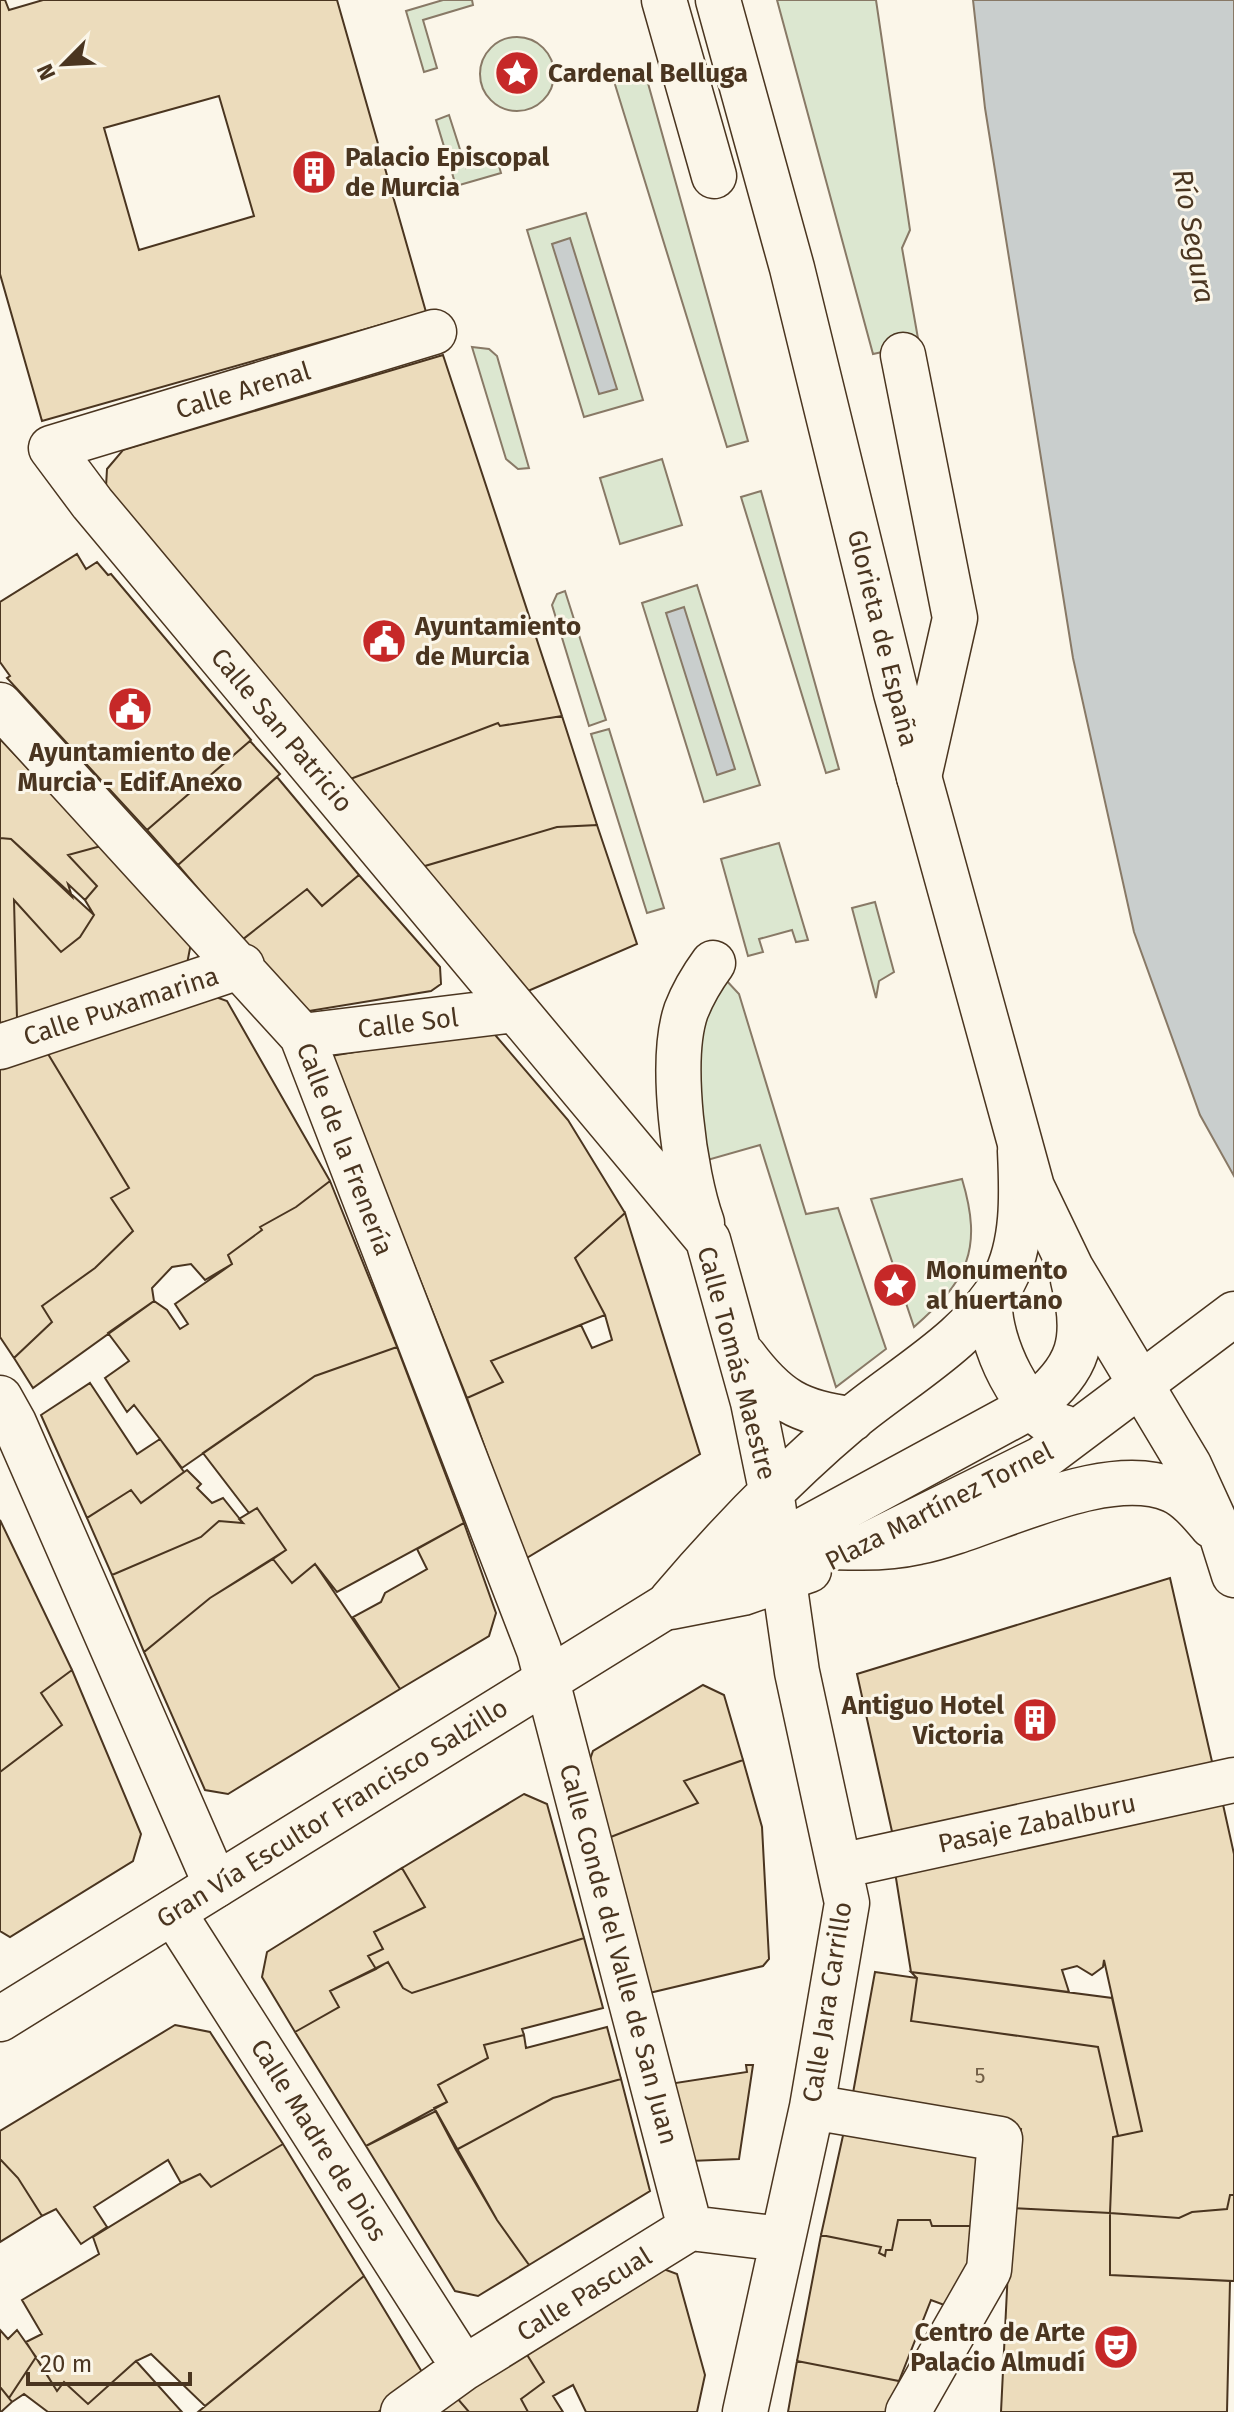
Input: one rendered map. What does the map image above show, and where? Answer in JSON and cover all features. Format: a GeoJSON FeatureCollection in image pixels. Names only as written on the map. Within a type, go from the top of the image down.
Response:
{"type":"FeatureCollection","features":[{"type":"Feature","properties":{"kind":"street"},"geometry":{"type":"LineString","coordinates":[[664,0],[714,176]]}},
{"type":"Feature","properties":{"kind":"street","name":"Glorieta de España"},"geometry":{"type":"LineString","coordinates":[[718,0],[792,268],[919,777],[1032,1187],[1071,1268]]}},
{"type":"Feature","properties":{"kind":"street","name":"Calle Arenal"},"geometry":{"type":"LineString","coordinates":[[51,448],[434,332]]}},
{"type":"Feature","properties":{"kind":"street"},"geometry":{"type":"LineString","coordinates":[[903,355],[955,618],[919,777]]}},
{"type":"Feature","properties":{"kind":"street","name":"Calle San Patricio"},"geometry":{"type":"LineString","coordinates":[[51,448],[92,503],[515,1010]]}},
{"type":"Feature","properties":{"kind":"street","name":"Calle de la Frenería"},"geometry":{"type":"LineString","coordinates":[[0,705],[242,966],[302,1036],[539,1650],[547,1681]]}},
{"type":"Feature","properties":{"kind":"street"},"geometry":{"type":"LineString","coordinates":[[708,1240],[694,1201],[686,1160],[680,1043],[696,988],[713,963]]}},
{"type":"Feature","properties":{"kind":"street","name":"Calle Puxamarina"},"geometry":{"type":"LineString","coordinates":[[0,1047],[242,966]]}},
{"type":"Feature","properties":{"kind":"street","name":"Calle Sol"},"geometry":{"type":"LineString","coordinates":[[302,1036],[515,1010]]}},
{"type":"Feature","properties":{"kind":"street","name":"Calle Tomás Maestre"},"geometry":{"type":"LineString","coordinates":[[515,1010],[708,1240],[740,1351],[771,1490],[781,1562]]}},
{"type":"Feature","properties":{"kind":"street"},"geometry":{"type":"LineString","coordinates":[[771,1490],[951,1339],[990,1302],[1004,1281],[1018,1229],[1020,1141]]}},
{"type":"Feature","properties":{"kind":"street"},"geometry":{"type":"LineString","coordinates":[[1071,1268],[1189,1465],[1228,1556]]}},
{"type":"Feature","properties":{"kind":"street","name":"Plaza Martínez Tornel"},"geometry":{"type":"LineString","coordinates":[[862,1547],[1025,1468],[1058,1418],[1066,1376],[1075,1356],[1080,1312],[1071,1268]]}},
{"type":"Feature","properties":{"kind":"street","name":"Plaza Martínez Tornel"},"geometry":{"type":"LineString","coordinates":[[990,1302],[993,1339],[1058,1418]]}},
{"type":"Feature","properties":{"kind":"street","name":"Plaza Martínez Tornel"},"geometry":{"type":"LineString","coordinates":[[781,1562],[960,1446],[1058,1418],[1143,1384],[1234,1314]]}},
{"type":"Feature","properties":{"kind":"street"},"geometry":{"type":"LineString","coordinates":[[740,1351],[767,1385],[784,1400],[806,1411],[852,1419]]}},
{"type":"Feature","properties":{"kind":"street"},"geometry":{"type":"LineString","coordinates":[[0,1398],[14,1423],[216,1885]]}},
{"type":"Feature","properties":{"kind":"street"},"geometry":{"type":"LineString","coordinates":[[781,1562],[862,1547],[918,1543],[986,1524],[1081,1491],[1130,1482],[1172,1490],[1196,1507],[1228,1556]]}},
{"type":"Feature","properties":{"kind":"street","name":"Gran Vía Escultor Francisco Salzillo"},"geometry":{"type":"LineString","coordinates":[[665,1608],[771,1490]]}},
{"type":"Feature","properties":{"kind":"street","name":"Gran Vía Escultor Francisco Salzillo"},"geometry":{"type":"LineString","coordinates":[[0,2019],[665,1608],[781,1562]]}},
{"type":"Feature","properties":{"kind":"street","name":"Calle Jara Carrillo"},"geometry":{"type":"LineString","coordinates":[[745,2412],[812,2107],[847,1903],[797,1672],[781,1562]]}},
{"type":"Feature","properties":{"kind":"street","name":"Calle Conde del Valle de San Juan"},"geometry":{"type":"LineString","coordinates":[[547,1681],[690,2228]]}},
{"type":"Feature","properties":{"kind":"street","name":"Pasaje Zabalburu"},"geometry":{"type":"LineString","coordinates":[[840,1866],[1234,1780]]}},
{"type":"Feature","properties":{"kind":"street","name":"Calle Madre de Dios"},"geometry":{"type":"LineString","coordinates":[[173,1912],[464,2368]]}},
{"type":"Feature","properties":{"kind":"street"},"geometry":{"type":"LineString","coordinates":[[812,2107],[1000,2139],[989,2270],[908,2412]]}},
{"type":"Feature","properties":{"kind":"street"},"geometry":{"type":"LineString","coordinates":[[690,2228],[782,2239]]}},
{"type":"Feature","properties":{"kind":"street","name":"Calle Pascual"},"geometry":{"type":"LineString","coordinates":[[403,2412],[464,2368],[690,2228]]}},
{"type":"Feature","properties":{"kind":"green space"},"geometry":{"type":"Polygon","coordinates":[[[443,0],[472,0],[473,5],[423,20],[437,68],[424,72],[406,11],[443,0]]]}},
{"type":"Feature","properties":{"kind":"green space"},"geometry":{"type":"Polygon","coordinates":[[[777,0],[876,0],[910,230],[902,248],[919,344],[873,354],[777,0]]]}},
{"type":"Feature","properties":{"kind":"green space"},"geometry":{"type":"Polygon","coordinates":[[[510,37],[524,37],[538,43],[548,53],[554,74],[552,88],[538,105],[524,111],[510,111],[496,105],[486,95],[480,81],[480,67],[486,53],[496,43],[510,37]]]}},
{"type":"Feature","properties":{"kind":"green space"},"geometry":{"type":"Polygon","coordinates":[[[644,69],[748,441],[727,447],[613,78],[644,69]]]}},
{"type":"Feature","properties":{"kind":"green space"},"geometry":{"type":"Polygon","coordinates":[[[449,115],[466,168],[497,159],[501,173],[456,186],[436,120],[449,115]]]}},
{"type":"Feature","properties":{"kind":"green space"},"geometry":{"type":"Polygon","coordinates":[[[586,213],[643,400],[584,417],[527,230],[586,213]]]}},
{"type":"Feature","properties":{"kind":"green space"},"geometry":{"type":"Polygon","coordinates":[[[472,347],[489,349],[497,356],[529,468],[518,469],[506,459],[472,347]]]}},
{"type":"Feature","properties":{"kind":"green space"},"geometry":{"type":"Polygon","coordinates":[[[662,459],[682,525],[620,544],[600,478],[662,459]]]}},
{"type":"Feature","properties":{"kind":"green space"},"geometry":{"type":"Polygon","coordinates":[[[761,491],[839,769],[826,773],[741,497],[761,491]]]}},
{"type":"Feature","properties":{"kind":"green space"},"geometry":{"type":"Polygon","coordinates":[[[697,585],[760,785],[704,802],[642,603],[697,585]]]}},
{"type":"Feature","properties":{"kind":"green space"},"geometry":{"type":"Polygon","coordinates":[[[565,591],[606,720],[589,726],[552,605],[557,594],[565,591]]]}},
{"type":"Feature","properties":{"kind":"green space"},"geometry":{"type":"Polygon","coordinates":[[[609,729],[664,908],[647,913],[591,734],[609,729]]]}},
{"type":"Feature","properties":{"kind":"green space"},"geometry":{"type":"Polygon","coordinates":[[[779,843],[808,940],[796,942],[792,930],[759,939],[763,952],[748,956],[721,859],[779,843]]]}},
{"type":"Feature","properties":{"kind":"green space"},"geometry":{"type":"Polygon","coordinates":[[[875,902],[894,972],[879,981],[876,998],[852,908],[875,902]]]}},
{"type":"Feature","properties":{"kind":"green space"},"geometry":{"type":"Polygon","coordinates":[[[725,979],[739,994],[806,1214],[838,1208],[886,1349],[836,1387],[760,1145],[704,1161],[698,1054],[705,1010],[725,979]]]}},
{"type":"Feature","properties":{"kind":"green space"},"geometry":{"type":"Polygon","coordinates":[[[962,1179],[971,1225],[966,1262],[947,1294],[914,1327],[871,1199],[962,1179]]]}},
{"type":"Feature","properties":{"kind":"water","name":"Río Segura"},"geometry":{"type":"Polygon","coordinates":[[[973,0],[1234,0],[1234,1176],[1200,1115],[1134,932],[1073,658],[985,108],[973,0]]]}},
{"type":"Feature","properties":{"kind":"water"},"geometry":{"type":"Polygon","coordinates":[[[570,238],[617,389],[599,394],[552,244],[570,238]]]}},
{"type":"Feature","properties":{"kind":"water"},"geometry":{"type":"Polygon","coordinates":[[[684,607],[735,769],[717,775],[666,613],[684,607]]]}},
{"type":"Feature","properties":{"kind":"building","name":"Palacio Episcopal de Murcia"},"geometry":{"type":"Polygon","coordinates":[[[0,0],[5,0],[9,10],[43,0],[337,0],[426,312],[42,421],[0,274],[0,0]],[[219,96],[104,128],[139,250],[254,216],[219,96]]]}},
{"type":"Feature","properties":{"kind":"building","name":"Ayuntamiento de Murcia"},"geometry":{"type":"Polygon","coordinates":[[[443,355],[562,716],[500,726],[498,723],[345,781],[106,487],[107,469],[123,450],[443,355]]]}},
{"type":"Feature","properties":{"kind":"building","name":"Ayuntamiento de Murcia - Edif.Anexo"},"geometry":{"type":"Polygon","coordinates":[[[77,554],[86,569],[97,562],[108,575],[111,574],[251,740],[147,830],[7,678],[10,676],[0,662],[0,602],[77,554]]]}},
{"type":"Feature","properties":{"kind":"building"},"geometry":{"type":"Polygon","coordinates":[[[562,716],[597,825],[557,827],[418,868],[345,781],[498,723],[500,726],[562,716]]]}},
{"type":"Feature","properties":{"kind":"building"},"geometry":{"type":"Polygon","coordinates":[[[0,739],[101,846],[68,855],[97,886],[85,900],[68,884],[72,897],[11,839],[0,838],[0,739]]]}},
{"type":"Feature","properties":{"kind":"building"},"geometry":{"type":"Polygon","coordinates":[[[250,741],[280,774],[178,865],[147,830],[250,741]]]}},
{"type":"Feature","properties":{"kind":"building"},"geometry":{"type":"Polygon","coordinates":[[[277,777],[359,875],[322,906],[307,889],[242,940],[178,865],[277,777]]]}},
{"type":"Feature","properties":{"kind":"building"},"geometry":{"type":"Polygon","coordinates":[[[597,825],[637,944],[528,991],[418,868],[557,827],[597,825]]]}},
{"type":"Feature","properties":{"kind":"building"},"geometry":{"type":"Polygon","coordinates":[[[0,838],[11,839],[94,915],[80,937],[61,952],[14,900],[17,1019],[0,1023],[0,838]]]}},
{"type":"Feature","properties":{"kind":"building"},"geometry":{"type":"Polygon","coordinates":[[[101,846],[191,943],[187,964],[17,1019],[14,900],[61,952],[80,937],[94,915],[85,900],[97,886],[68,855],[101,846]]]}},
{"type":"Feature","properties":{"kind":"building"},"geometry":{"type":"Polygon","coordinates":[[[359,875],[440,967],[441,984],[431,991],[303,1012],[242,940],[307,889],[322,906],[359,875]]]}},
{"type":"Feature","properties":{"kind":"building"},"geometry":{"type":"Polygon","coordinates":[[[199,991],[227,1001],[330,1181],[296,1207],[260,1227],[262,1230],[228,1255],[232,1264],[205,1280],[191,1264],[172,1267],[152,1288],[154,1301],[33,1388],[14,1358],[52,1322],[42,1306],[95,1268],[133,1231],[111,1198],[129,1188],[42,1044],[199,991]]]}},
{"type":"Feature","properties":{"kind":"building"},"geometry":{"type":"Polygon","coordinates":[[[490,1029],[568,1120],[625,1213],[575,1258],[605,1315],[491,1361],[503,1382],[467,1398],[331,1056],[490,1029]]]}},
{"type":"Feature","properties":{"kind":"building"},"geometry":{"type":"Polygon","coordinates":[[[42,1044],[129,1188],[111,1198],[133,1231],[95,1268],[42,1306],[52,1322],[14,1358],[0,1337],[0,1067],[42,1044]]]}},
{"type":"Feature","properties":{"kind":"building"},"geometry":{"type":"Polygon","coordinates":[[[330,1181],[397,1347],[315,1376],[182,1468],[134,1405],[127,1412],[105,1378],[129,1361],[108,1333],[154,1301],[167,1310],[180,1329],[188,1324],[175,1304],[232,1264],[228,1255],[262,1230],[260,1227],[296,1207],[330,1181]]]}},
{"type":"Feature","properties":{"kind":"building"},"geometry":{"type":"Polygon","coordinates":[[[625,1213],[700,1454],[525,1559],[467,1398],[503,1382],[491,1361],[581,1325],[592,1348],[612,1340],[605,1315],[575,1258],[625,1213]]]}},
{"type":"Feature","properties":{"kind":"building"},"geometry":{"type":"Polygon","coordinates":[[[397,1347],[464,1523],[337,1592],[315,1564],[292,1583],[273,1559],[286,1550],[257,1508],[249,1513],[203,1453],[315,1376],[397,1347]]]}},
{"type":"Feature","properties":{"kind":"building"},"geometry":{"type":"Polygon","coordinates":[[[90,1383],[137,1454],[160,1439],[184,1472],[141,1503],[131,1490],[87,1518],[41,1415],[90,1383]]]}},
{"type":"Feature","properties":{"kind":"building"},"geometry":{"type":"Polygon","coordinates":[[[187,1470],[201,1484],[197,1488],[212,1503],[223,1498],[243,1523],[219,1521],[201,1537],[112,1575],[87,1518],[131,1490],[141,1503],[187,1470]]]}},
{"type":"Feature","properties":{"kind":"building"},"geometry":{"type":"Polygon","coordinates":[[[257,1508],[286,1550],[210,1598],[144,1652],[112,1575],[201,1537],[219,1521],[243,1523],[239,1519],[257,1508]]]}},
{"type":"Feature","properties":{"kind":"building"},"geometry":{"type":"Polygon","coordinates":[[[0,1520],[72,1670],[41,1693],[62,1725],[0,1772],[0,1520]]]}},
{"type":"Feature","properties":{"kind":"building"},"geometry":{"type":"Polygon","coordinates":[[[464,1523],[496,1613],[489,1636],[400,1689],[353,1617],[381,1602],[385,1593],[427,1569],[417,1549],[464,1523]]]}},
{"type":"Feature","properties":{"kind":"building"},"geometry":{"type":"Polygon","coordinates":[[[273,1559],[292,1583],[315,1564],[400,1689],[228,1794],[205,1790],[144,1652],[210,1598],[273,1559]]]}},
{"type":"Feature","properties":{"kind":"building","name":"Antiguo Hotel Victoria"},"geometry":{"type":"Polygon","coordinates":[[[1170,1578],[1213,1766],[893,1836],[857,1674],[1170,1578]]]}},
{"type":"Feature","properties":{"kind":"building"},"geometry":{"type":"Polygon","coordinates":[[[72,1670],[141,1834],[133,1861],[10,1937],[0,1931],[0,1772],[62,1725],[41,1693],[72,1670]]]}},
{"type":"Feature","properties":{"kind":"building"},"geometry":{"type":"Polygon","coordinates":[[[703,1685],[724,1695],[743,1760],[684,1781],[698,1803],[603,1840],[584,1776],[593,1751],[703,1685]]]}},
{"type":"Feature","properties":{"kind":"building"},"geometry":{"type":"Polygon","coordinates":[[[743,1760],[762,1827],[769,1959],[763,1966],[645,1994],[603,1840],[698,1803],[684,1781],[743,1760]]]}},
{"type":"Feature","properties":{"kind":"building"},"geometry":{"type":"Polygon","coordinates":[[[524,1794],[547,1804],[584,1938],[412,1993],[403,1988],[388,1962],[376,1969],[368,1956],[383,1949],[374,1932],[425,1907],[402,1868],[524,1794]]]}},
{"type":"Feature","properties":{"kind":"building"},"geometry":{"type":"Polygon","coordinates":[[[1222,1800],[1234,1854],[1234,2195],[1230,2195],[1227,2209],[1192,2212],[1179,2218],[1110,2213],[1113,2137],[1142,2131],[1104,1960],[1103,1967],[1092,1975],[1077,1966],[1062,1970],[1069,1992],[911,1972],[895,1872],[1222,1800]]]}},
{"type":"Feature","properties":{"kind":"building"},"geometry":{"type":"Polygon","coordinates":[[[402,1868],[425,1907],[374,1932],[383,1949],[368,1956],[376,1969],[330,1991],[339,2007],[295,2032],[262,1977],[267,1952],[402,1868]]]}},
{"type":"Feature","properties":{"kind":"building"},"geometry":{"type":"Polygon","coordinates":[[[584,1938],[603,2008],[522,2029],[524,2035],[484,2045],[488,2058],[438,2085],[447,2102],[366,2146],[295,2032],[339,2007],[330,1991],[388,1962],[403,1988],[412,1993],[584,1938]]]}},
{"type":"Feature","properties":{"kind":"building"},"geometry":{"type":"Polygon","coordinates":[[[875,1972],[917,1978],[911,2021],[1098,2047],[1118,2136],[1113,2137],[1110,2213],[1011,2208],[1021,2129],[851,2104],[875,1972]]]}},
{"type":"Feature","properties":{"kind":"building"},"geometry":{"type":"Polygon","coordinates":[[[911,1972],[1112,1998],[1142,2131],[1118,2136],[1098,2047],[911,2021],[917,1978],[911,1972]]]}},
{"type":"Feature","properties":{"kind":"building"},"geometry":{"type":"Polygon","coordinates":[[[175,2025],[210,2032],[283,2144],[211,2187],[200,2174],[181,2183],[168,2160],[94,2207],[107,2227],[81,2244],[56,2209],[42,2216],[18,2178],[0,2159],[0,2131],[175,2025]]]}},
{"type":"Feature","properties":{"kind":"building"},"geometry":{"type":"Polygon","coordinates":[[[607,2027],[621,2079],[553,2098],[456,2150],[434,2108],[447,2102],[438,2085],[488,2058],[484,2045],[524,2035],[526,2048],[607,2027]]]}},
{"type":"Feature","properties":{"kind":"building"},"geometry":{"type":"Polygon","coordinates":[[[746,2065],[753,2065],[739,2159],[690,2161],[669,2084],[747,2072],[746,2065]]]}},
{"type":"Feature","properties":{"kind":"building"},"geometry":{"type":"Polygon","coordinates":[[[621,2079],[650,2191],[529,2265],[497,2220],[456,2150],[553,2098],[621,2079]]]}},
{"type":"Feature","properties":{"kind":"building"},"geometry":{"type":"Polygon","coordinates":[[[436,2111],[497,2220],[529,2265],[478,2296],[455,2291],[366,2146],[436,2111]]]}},
{"type":"Feature","properties":{"kind":"building"},"geometry":{"type":"Polygon","coordinates":[[[846,2122],[982,2150],[975,2226],[932,2226],[930,2220],[898,2220],[892,2250],[886,2250],[885,2256],[879,2253],[881,2247],[821,2235],[846,2122]]]}},
{"type":"Feature","properties":{"kind":"building"},"geometry":{"type":"Polygon","coordinates":[[[283,2144],[364,2276],[205,2406],[151,2354],[136,2361],[88,2404],[64,2382],[57,2391],[26,2342],[42,2334],[22,2300],[99,2254],[93,2237],[181,2183],[200,2174],[211,2187],[283,2144]]]}},
{"type":"Feature","properties":{"kind":"building"},"geometry":{"type":"Polygon","coordinates":[[[0,2159],[18,2178],[42,2216],[0,2242],[0,2159]]]}},
{"type":"Feature","properties":{"kind":"building"},"geometry":{"type":"Polygon","coordinates":[[[1230,2195],[1234,2195],[1234,2281],[1110,2275],[1110,2213],[1179,2218],[1192,2212],[1227,2209],[1230,2195]]]}},
{"type":"Feature","properties":{"kind":"building","name":"Centro de Arte Palacio Almudí"},"geometry":{"type":"Polygon","coordinates":[[[1011,2208],[1110,2213],[1110,2275],[1230,2281],[1227,2412],[1001,2412],[1011,2208]]]}},
{"type":"Feature","properties":{"kind":"building"},"geometry":{"type":"Polygon","coordinates":[[[898,2220],[930,2220],[932,2226],[975,2226],[971,2269],[947,2306],[931,2300],[899,2381],[797,2361],[821,2235],[881,2247],[879,2253],[885,2256],[886,2250],[892,2250],[898,2220]]]}},
{"type":"Feature","properties":{"kind":"building"},"geometry":{"type":"Polygon","coordinates":[[[653,2265],[677,2274],[705,2375],[697,2412],[586,2412],[573,2385],[553,2396],[563,2412],[528,2412],[521,2399],[544,2382],[521,2345],[653,2265]]]}},
{"type":"Feature","properties":{"kind":"building"},"geometry":{"type":"Polygon","coordinates":[[[364,2276],[425,2377],[378,2412],[198,2412],[364,2276]]]}},
{"type":"Feature","properties":{"kind":"building"},"geometry":{"type":"Polygon","coordinates":[[[0,2330],[8,2339],[17,2330],[36,2357],[9,2398],[0,2387],[0,2330]]]}},
{"type":"Feature","properties":{"kind":"building"},"geometry":{"type":"Polygon","coordinates":[[[521,2345],[544,2382],[521,2399],[528,2412],[469,2412],[451,2391],[521,2345]]]}},
{"type":"Feature","properties":{"kind":"building"},"geometry":{"type":"Polygon","coordinates":[[[36,2357],[57,2391],[64,2382],[88,2404],[136,2361],[182,2412],[48,2412],[24,2394],[12,2402],[9,2398],[36,2357]]]}},
{"type":"Feature","properties":{"kind":"building"},"geometry":{"type":"Polygon","coordinates":[[[797,2361],[899,2381],[892,2412],[788,2412],[797,2361]]]}},
{"type":"Feature","properties":{"kind":"building"},"geometry":{"type":"Polygon","coordinates":[[[0,2387],[12,2402],[1,2412],[0,2412],[0,2387]]]}},
{"type":"Feature","properties":{"kind":"building"},"geometry":{"type":"Polygon","coordinates":[[[451,2391],[469,2412],[423,2412],[451,2391]]]}},
{"type":"Feature","properties":{"kind":"place","name":"Cardenal Belluga"},"geometry":{"type":"Point","coordinates":[517,73]}},
{"type":"Feature","properties":{"kind":"place","name":"Palacio Episcopal de Murcia"},"geometry":{"type":"Point","coordinates":[314,172]}},
{"type":"Feature","properties":{"kind":"place","name":"Ayuntamiento de Murcia"},"geometry":{"type":"Point","coordinates":[384,641]}},
{"type":"Feature","properties":{"kind":"place","name":"Ayuntamiento de Murcia - Edif.Anexo"},"geometry":{"type":"Point","coordinates":[130,709]}},
{"type":"Feature","properties":{"kind":"place","name":"Monumento al huertano"},"geometry":{"type":"Point","coordinates":[895,1285]}},
{"type":"Feature","properties":{"kind":"place","name":"Antiguo Hotel Victoria"},"geometry":{"type":"Point","coordinates":[1035,1720]}},
{"type":"Feature","properties":{"kind":"place","name":"Centro de Arte Palacio Almudí"},"geometry":{"type":"Point","coordinates":[1116,2347]}}]}
